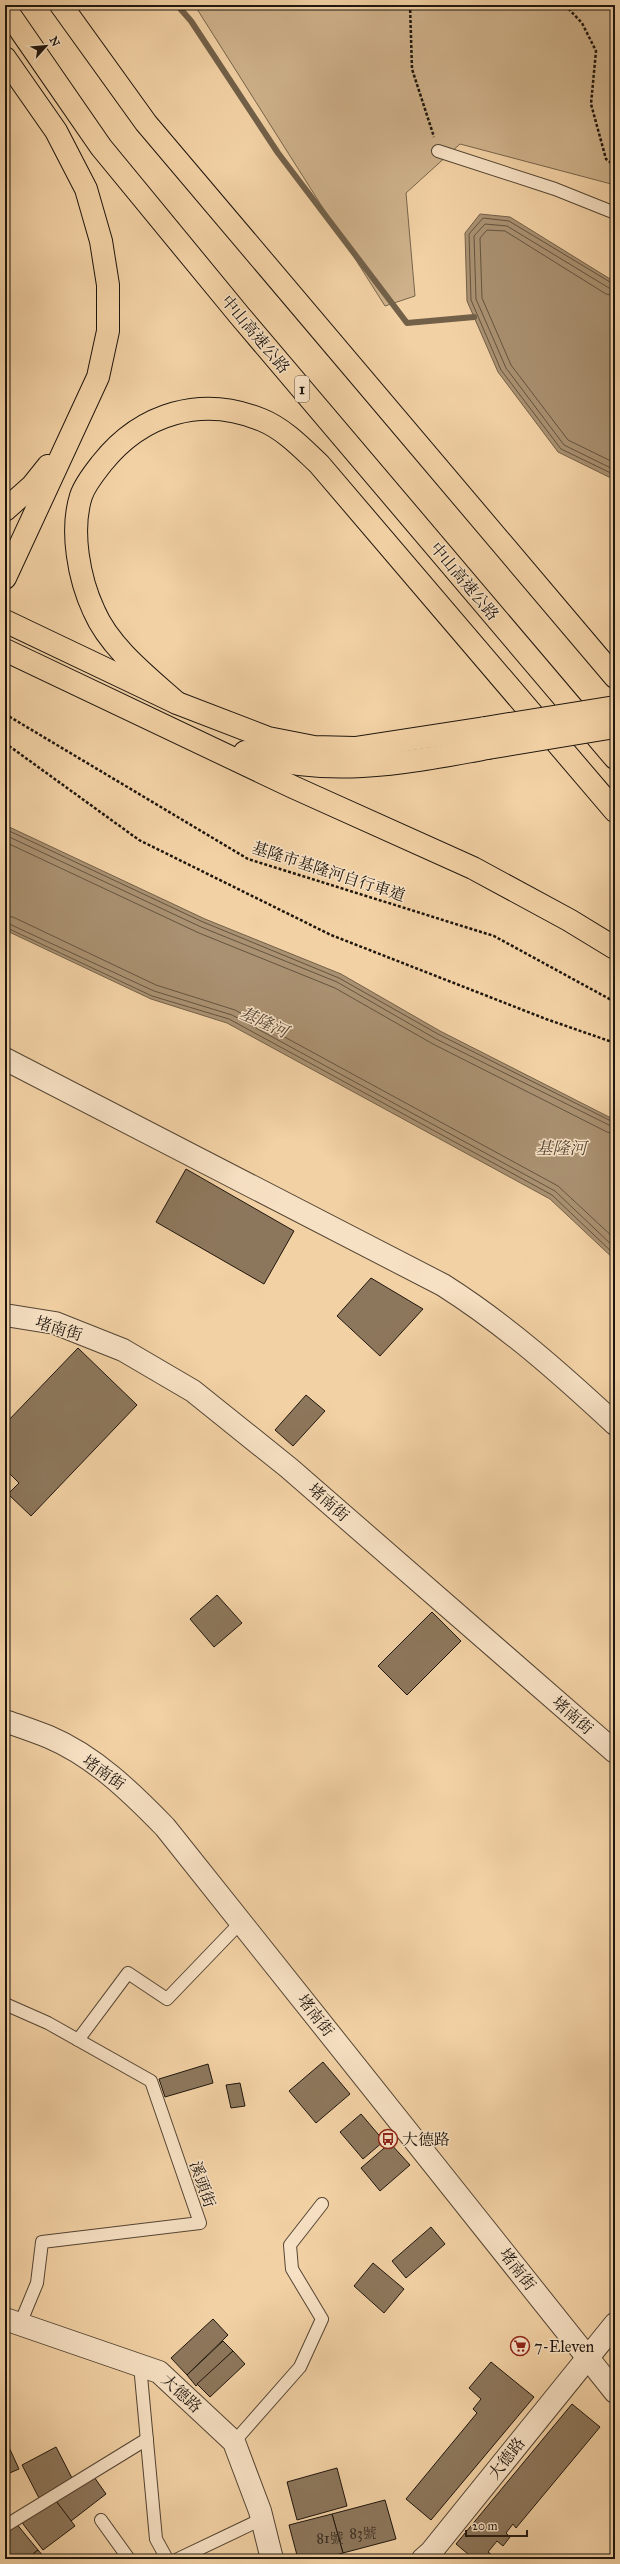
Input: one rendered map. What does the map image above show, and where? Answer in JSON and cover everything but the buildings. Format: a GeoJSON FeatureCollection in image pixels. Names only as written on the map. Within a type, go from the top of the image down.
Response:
{"type":"FeatureCollection","features":[{"type":"Feature","properties":{"kind":"highway"},"geometry":{"type":"LineString","coordinates":[[60,5],[146,124],[615,677]]}},
{"type":"Feature","properties":{"kind":"highway","name":"中山高速公路"},"geometry":{"type":"LineString","coordinates":[[5,8],[101,147],[240,316],[615,758]]}},
{"type":"Feature","properties":{"kind":"highway"},"geometry":{"type":"LineString","coordinates":[[5,58],[56,131],[86,189],[102,249],[108,285],[108,331],[98,377],[5,578]]}},
{"type":"Feature","properties":{"kind":"highway"},"geometry":{"type":"LineString","coordinates":[[176,703],[122,652],[94,612],[81,569],[77,535],[82,496],[93,474],[117,445],[144,426],[173,412],[210,408],[239,412],[263,420],[292,439],[319,464],[615,811]]}},
{"type":"Feature","properties":{"kind":"highway"},"geometry":{"type":"LineString","coordinates":[[5,510],[32,486],[71,434]]}},
{"type":"Feature","properties":{"kind":"highway"},"geometry":{"type":"LineString","coordinates":[[5,621],[176,703],[268,738],[314,747],[362,747],[615,727]]}},
{"type":"Feature","properties":{"kind":"highway"},"geometry":{"type":"LineString","coordinates":[[5,650],[293,788],[473,868],[569,920],[615,948]]}},
{"type":"Feature","properties":{"kind":"highway"},"geometry":{"type":"LineString","coordinates":[[164,725],[268,760],[311,767],[394,765],[486,738],[615,707]]}},
{"type":"Feature","properties":{"kind":"street"},"geometry":{"type":"LineString","coordinates":[[5,1059],[442,1285],[481,1310],[515,1335],[615,1424]]}},
{"type":"Feature","properties":{"kind":"street","name":"堵南街"},"geometry":{"type":"LineString","coordinates":[[5,1315],[55,1323],[123,1350],[193,1391],[289,1468],[615,1752]]}},
{"type":"Feature","properties":{"kind":"street","name":"堵南街"},"geometry":{"type":"LineString","coordinates":[[5,1721],[50,1737],[87,1759],[130,1791],[165,1827],[242,1921],[615,2392]]}},
{"type":"Feature","properties":{"kind":"street","name":"大德路"},"geometry":{"type":"LineString","coordinates":[[12,2321],[159,2372],[234,2442],[262,2519],[272,2559]]}},
{"type":"Feature","properties":{"kind":"street"},"geometry":{"type":"LineString","coordinates":[[587,2356],[615,2324]]}},
{"type":"Feature","properties":{"kind":"street","name":"大德路"},"geometry":{"type":"LineString","coordinates":[[423,2559],[431,2552],[587,2356]]}},
{"type":"Feature","properties":{"kind":"lane"},"geometry":{"type":"LineString","coordinates":[[438,151],[555,189],[615,213]]}},
{"type":"Feature","properties":{"kind":"lane"},"geometry":{"type":"LineString","coordinates":[[78,2040],[128,1972],[167,1999],[242,1921]]}},
{"type":"Feature","properties":{"kind":"lane","name":"溪頭街"},"geometry":{"type":"LineString","coordinates":[[5,2004],[48,2023],[151,2081],[200,2223],[42,2242],[37,2283],[12,2321]]}},
{"type":"Feature","properties":{"kind":"lane"},"geometry":{"type":"LineString","coordinates":[[234,2442],[300,2367],[322,2320],[292,2269],[290,2246],[322,2204]]}},
{"type":"Feature","properties":{"kind":"lane"},"geometry":{"type":"LineString","coordinates":[[140,2365],[156,2539],[167,2559]]}},
{"type":"Feature","properties":{"kind":"lane"},"geometry":{"type":"LineString","coordinates":[[5,2526],[147,2438]]}},
{"type":"Feature","properties":{"kind":"lane"},"geometry":{"type":"LineString","coordinates":[[178,2559],[262,2519]]}},
{"type":"Feature","properties":{"kind":"lane"},"geometry":{"type":"LineString","coordinates":[[101,2520],[129,2559]]}},
{"type":"Feature","properties":{"kind":"path"},"geometry":{"type":"LineString","coordinates":[[410,5],[412,69],[438,151]]}},
{"type":"Feature","properties":{"kind":"path"},"geometry":{"type":"LineString","coordinates":[[565,5],[582,23],[596,51],[591,104],[606,159],[615,166]]}},
{"type":"Feature","properties":{"kind":"path","name":"基隆市基隆河自行車道"},"geometry":{"type":"LineString","coordinates":[[5,714],[248,859],[494,936],[615,1002]]}},
{"type":"Feature","properties":{"kind":"path"},"geometry":{"type":"LineString","coordinates":[[5,743],[139,840],[153,847],[331,934],[546,1019],[615,1043]]}},
{"type":"Feature","properties":{"kind":"shaded area"},"geometry":{"type":"Polygon","coordinates":[[[197,5],[615,5],[615,185],[460,144],[406,193],[415,296],[385,306],[197,9],[197,5]]]}},
{"type":"Feature","properties":{"kind":"water"},"geometry":{"type":"Polygon","coordinates":[[[480,214],[510,217],[615,282],[615,480],[558,452],[498,372],[467,301],[465,233],[480,214]]]}},
{"type":"Feature","properties":{"kind":"water","name":"基隆河"},"geometry":{"type":"Polygon","coordinates":[[[5,825],[205,919],[341,974],[440,1031],[615,1120],[615,1260],[550,1199],[227,1023],[151,999],[5,930],[5,825]]]}},
{"type":"Feature","properties":{"kind":"waterway"},"geometry":{"type":"LineString","coordinates":[[177,5],[191,21],[278,153],[407,323],[474,317]]}},
{"type":"Feature","properties":{"kind":"place","name":"大德路"},"geometry":{"type":"Point","coordinates":[388,2139]}},
{"type":"Feature","properties":{"kind":"place","name":"7-Eleven"},"geometry":{"type":"Point","coordinates":[520,2346]}}]}
